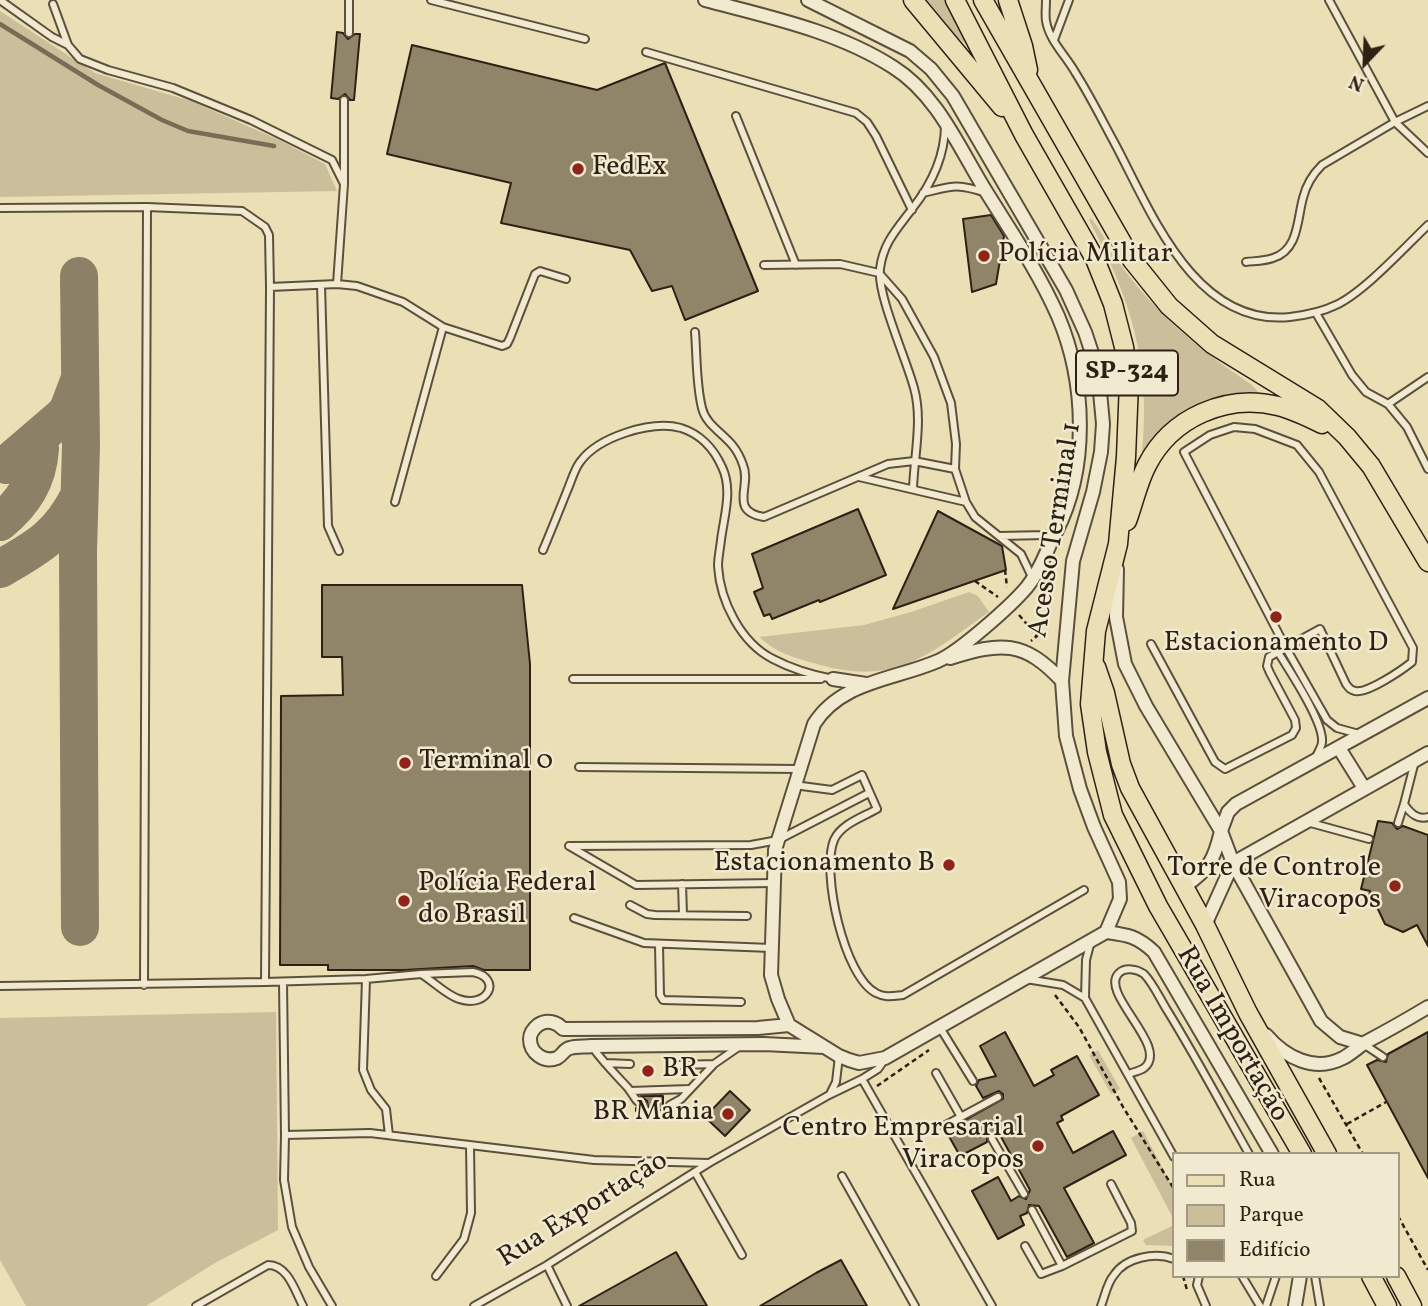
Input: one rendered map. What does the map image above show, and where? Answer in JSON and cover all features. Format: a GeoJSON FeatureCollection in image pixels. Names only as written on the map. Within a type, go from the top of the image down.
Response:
{"type":"FeatureCollection","features":[{"type":"Feature","properties":{"kind":"main road"},"geometry":{"type":"LineString","coordinates":[[914,0],[1024,135]]}},
{"type":"Feature","properties":{"kind":"main road","name":"SP-324"},"geometry":{"type":"LineString","coordinates":[[955,0],[1024,135],[1095,260],[1114,304],[1129,383],[1118,544]]}},
{"type":"Feature","properties":{"kind":"main road","name":"SP-324"},"geometry":{"type":"LineString","coordinates":[[983,0],[1132,260],[1169,306],[1212,344],[1318,410],[1347,438],[1371,466],[1428,562]]}},
{"type":"Feature","properties":{"kind":"main road"},"geometry":{"type":"LineString","coordinates":[[1008,0],[1023,46],[1031,84]]}},
{"type":"Feature","properties":{"kind":"main road"},"geometry":{"type":"LineString","coordinates":[[1118,544],[1147,465],[1163,441],[1175,428],[1210,409],[1246,402],[1277,405],[1302,414],[1347,438]]}},
{"type":"Feature","properties":{"kind":"main road","name":"Acesso Terminal 1"},"geometry":{"type":"LineString","coordinates":[[1118,544],[1096,631],[1090,704],[1097,752],[1113,815],[1158,906],[1301,1152]]}},
{"type":"Feature","properties":{"kind":"main road"},"geometry":{"type":"LineString","coordinates":[[1095,664],[1105,693],[1121,764],[1130,788],[1205,925],[1248,1013],[1325,1152]]}},
{"type":"Feature","properties":{"kind":"main road"},"geometry":{"type":"LineString","coordinates":[[1372,1278],[1387,1306]]}},
{"type":"Feature","properties":{"kind":"main road"},"geometry":{"type":"LineString","coordinates":[[1397,1278],[1412,1306]]}},
{"type":"Feature","properties":{"kind":"street"},"geometry":{"type":"LineString","coordinates":[[705,0],[806,27],[894,67],[921,90],[945,123],[1028,259],[1058,317],[1074,370],[1080,435],[1077,467],[1067,509],[1044,561],[1032,579],[1009,605],[941,660]]}},
{"type":"Feature","properties":{"kind":"street","name":"Acesso Terminal 1"},"geometry":{"type":"LineString","coordinates":[[808,0],[910,51],[931,69],[953,96],[1066,290],[1093,356],[1103,424],[1101,452],[1073,561],[1062,681],[1066,736],[1080,789],[1119,882],[1120,899],[1105,932]]}},
{"type":"Feature","properties":{"kind":"street"},"geometry":{"type":"LineString","coordinates":[[1118,544],[1116,617],[1125,664],[1146,706],[1221,831],[1233,863],[1321,1021],[1340,1037],[1363,1044]]}},
{"type":"Feature","properties":{"kind":"street"},"geometry":{"type":"LineString","coordinates":[[1062,681],[1035,655],[1003,646],[984,647],[866,684],[838,697],[822,711],[814,724],[775,850],[771,975],[789,1025],[839,1056],[859,1063],[886,1058],[1105,932]]}},
{"type":"Feature","properties":{"kind":"street"},"geometry":{"type":"LineString","coordinates":[[833,679],[866,684]]}},
{"type":"Feature","properties":{"kind":"street"},"geometry":{"type":"LineString","coordinates":[[1184,887],[1203,873],[1212,862],[1228,811],[1236,804],[1428,698]]}},
{"type":"Feature","properties":{"kind":"street"},"geometry":{"type":"LineString","coordinates":[[1339,748],[1364,788]]}},
{"type":"Feature","properties":{"kind":"street"},"geometry":{"type":"LineString","coordinates":[[1205,925],[1233,863],[1428,753]]}},
{"type":"Feature","properties":{"kind":"street","name":"Rua Importação"},"geometry":{"type":"LineString","coordinates":[[1105,932],[1129,935],[1141,940],[1154,952],[1271,1152]]}},
{"type":"Feature","properties":{"kind":"street"},"geometry":{"type":"LineString","coordinates":[[1248,1013],[1285,1053],[1310,1063],[1343,1059],[1363,1044],[1428,1007]]}},
{"type":"Feature","properties":{"kind":"street"},"geometry":{"type":"LineString","coordinates":[[789,1025],[758,1028],[563,1029],[552,1022],[543,1022],[531,1034],[530,1042],[538,1057],[546,1059],[555,1059],[567,1048],[592,1046],[744,1044],[824,1047]]}},
{"type":"Feature","properties":{"kind":"street"},"geometry":{"type":"LineString","coordinates":[[1295,1306],[1300,1278]]}},
{"type":"Feature","properties":{"kind":"lane"},"geometry":{"type":"LineString","coordinates":[[0,0],[52,37],[68,45]]}},
{"type":"Feature","properties":{"kind":"lane"},"geometry":{"type":"LineString","coordinates":[[349,0],[349,33]]}},
{"type":"Feature","properties":{"kind":"lane"},"geometry":{"type":"LineString","coordinates":[[431,0],[585,39]]}},
{"type":"Feature","properties":{"kind":"lane"},"geometry":{"type":"LineString","coordinates":[[1046,0],[1046,22],[1054,40],[1075,71],[1175,252],[1213,296],[1236,310],[1281,318],[1316,313],[1337,305],[1353,295],[1428,225]]}},
{"type":"Feature","properties":{"kind":"lane"},"geometry":{"type":"LineString","coordinates":[[1054,40],[1069,0]]}},
{"type":"Feature","properties":{"kind":"lane"},"geometry":{"type":"LineString","coordinates":[[1329,0],[1395,122],[1428,153]]}},
{"type":"Feature","properties":{"kind":"lane"},"geometry":{"type":"LineString","coordinates":[[53,4],[68,45],[74,54],[90,65],[201,98],[332,160],[344,184]]}},
{"type":"Feature","properties":{"kind":"lane"},"geometry":{"type":"LineString","coordinates":[[646,52],[856,113],[867,122],[876,136],[912,210]]}},
{"type":"Feature","properties":{"kind":"lane"},"geometry":{"type":"LineString","coordinates":[[337,284],[344,184],[344,100]]}},
{"type":"Feature","properties":{"kind":"lane"},"geometry":{"type":"LineString","coordinates":[[1246,262],[1274,258],[1285,252],[1295,234],[1303,196],[1312,174],[1322,165],[1428,106]]}},
{"type":"Feature","properties":{"kind":"lane"},"geometry":{"type":"LineString","coordinates":[[736,116],[796,265]]}},
{"type":"Feature","properties":{"kind":"lane"},"geometry":{"type":"LineString","coordinates":[[913,489],[918,430],[915,390],[883,294],[879,273],[884,248],[892,232],[923,193],[943,149],[945,123]]}},
{"type":"Feature","properties":{"kind":"lane"},"geometry":{"type":"LineString","coordinates":[[923,193],[952,185],[988,194]]}},
{"type":"Feature","properties":{"kind":"lane"},"geometry":{"type":"LineString","coordinates":[[144,985],[147,207]]}},
{"type":"Feature","properties":{"kind":"lane"},"geometry":{"type":"LineString","coordinates":[[0,208],[228,209],[242,211],[265,227],[269,235],[265,982]]}},
{"type":"Feature","properties":{"kind":"lane"},"geometry":{"type":"LineString","coordinates":[[764,265],[840,264],[879,273],[902,299],[934,357],[951,403],[956,444],[955,469],[966,502],[975,517],[1021,554],[1032,579]]}},
{"type":"Feature","properties":{"kind":"lane"},"geometry":{"type":"LineString","coordinates":[[270,287],[337,284],[357,286],[390,296],[443,327],[502,346],[507,344],[510,338],[535,274],[540,271],[566,279]]}},
{"type":"Feature","properties":{"kind":"lane"},"geometry":{"type":"LineString","coordinates":[[321,285],[328,526],[339,551]]}},
{"type":"Feature","properties":{"kind":"lane"},"geometry":{"type":"LineString","coordinates":[[1316,313],[1352,375],[1366,391],[1388,404],[1408,427],[1428,469]]}},
{"type":"Feature","properties":{"kind":"lane"},"geometry":{"type":"LineString","coordinates":[[395,502],[443,327]]}},
{"type":"Feature","properties":{"kind":"lane"},"geometry":{"type":"LineString","coordinates":[[695,332],[703,412],[734,447],[745,469],[742,498],[746,509],[753,515],[764,517],[888,464],[914,461],[955,469]]}},
{"type":"Feature","properties":{"kind":"lane"},"geometry":{"type":"LineString","coordinates":[[1388,404],[1428,377]]}},
{"type":"Feature","properties":{"kind":"lane"},"geometry":{"type":"LineString","coordinates":[[543,550],[579,463],[596,445],[621,434],[662,427],[681,428],[700,438],[712,449],[724,469],[727,505],[718,564],[720,582],[733,617],[758,649],[771,658],[810,674],[833,679]]}},
{"type":"Feature","properties":{"kind":"lane"},"geometry":{"type":"LineString","coordinates":[[1151,644],[1215,762],[1225,769],[1292,734],[1296,728],[1295,720],[1273,682],[1267,666],[1269,657],[1286,648],[1320,629],[1346,684],[1356,691],[1373,686],[1412,662],[1413,648],[1320,472],[1297,445],[1285,439],[1245,427],[1234,427],[1210,435],[1184,452],[1286,648],[1327,720],[1336,728],[1361,735]]}},
{"type":"Feature","properties":{"kind":"lane"},"geometry":{"type":"LineString","coordinates":[[859,477],[966,502]]}},
{"type":"Feature","properties":{"kind":"lane"},"geometry":{"type":"LineString","coordinates":[[999,537],[1046,536],[1056,532]]}},
{"type":"Feature","properties":{"kind":"lane"},"geometry":{"type":"LineString","coordinates":[[1278,652],[1308,703],[1321,732],[1322,742],[1314,761]]}},
{"type":"Feature","properties":{"kind":"lane"},"geometry":{"type":"LineString","coordinates":[[573,679],[833,679]]}},
{"type":"Feature","properties":{"kind":"lane"},"geometry":{"type":"LineString","coordinates":[[1398,824],[1415,759]]}},
{"type":"Feature","properties":{"kind":"lane"},"geometry":{"type":"LineString","coordinates":[[579,767],[799,769]]}},
{"type":"Feature","properties":{"kind":"lane"},"geometry":{"type":"LineString","coordinates":[[794,785],[832,790],[862,775],[877,809],[842,829],[835,838],[829,872],[849,959],[864,985],[875,993],[884,996],[903,995],[1084,890]]}},
{"type":"Feature","properties":{"kind":"lane"},"geometry":{"type":"LineString","coordinates":[[774,883],[636,885],[569,846],[751,845],[778,840],[869,793]]}},
{"type":"Feature","properties":{"kind":"lane"},"geometry":{"type":"LineString","coordinates":[[1404,804],[1410,813],[1422,818],[1428,817]]}},
{"type":"Feature","properties":{"kind":"lane"},"geometry":{"type":"LineString","coordinates":[[1305,821],[1369,839]]}},
{"type":"Feature","properties":{"kind":"lane"},"geometry":{"type":"LineString","coordinates":[[682,884],[683,915]]}},
{"type":"Feature","properties":{"kind":"lane"},"geometry":{"type":"LineString","coordinates":[[630,905],[647,914],[747,916]]}},
{"type":"Feature","properties":{"kind":"lane"},"geometry":{"type":"LineString","coordinates":[[574,918],[632,940],[659,944],[771,948]]}},
{"type":"Feature","properties":{"kind":"lane"},"geometry":{"type":"LineString","coordinates":[[1085,998],[1086,960],[1091,942]]}},
{"type":"Feature","properties":{"kind":"lane"},"geometry":{"type":"LineString","coordinates":[[659,944],[660,995],[663,1000],[741,1002]]}},
{"type":"Feature","properties":{"kind":"lane"},"geometry":{"type":"LineString","coordinates":[[1129,1074],[1144,1068],[1150,1060],[1149,1049],[1118,994],[1115,982],[1121,971],[1129,969],[1144,975],[1174,1021],[1248,1152]]}},
{"type":"Feature","properties":{"kind":"lane"},"geometry":{"type":"LineString","coordinates":[[0,986],[283,982],[421,974],[481,974],[487,979],[488,992],[479,1001],[462,1001],[452,997],[421,974]]}},
{"type":"Feature","properties":{"kind":"lane"},"geometry":{"type":"LineString","coordinates":[[366,979],[363,1070],[371,1090],[386,1109],[389,1135]]}},
{"type":"Feature","properties":{"kind":"lane"},"geometry":{"type":"LineString","coordinates":[[1024,979],[1062,985],[1085,998],[1172,1153]]}},
{"type":"Feature","properties":{"kind":"lane"},"geometry":{"type":"LineString","coordinates":[[283,982],[284,1180],[292,1227],[309,1267],[332,1306]]}},
{"type":"Feature","properties":{"kind":"lane"},"geometry":{"type":"LineString","coordinates":[[939,1026],[973,1081]]}},
{"type":"Feature","properties":{"kind":"lane"},"geometry":{"type":"LineString","coordinates":[[670,1105],[681,1099],[714,1063],[744,1044]]}},
{"type":"Feature","properties":{"kind":"lane"},"geometry":{"type":"LineString","coordinates":[[1363,1044],[1383,1057]]}},
{"type":"Feature","properties":{"kind":"lane"},"geometry":{"type":"LineString","coordinates":[[592,1046],[638,1104],[643,1105]]}},
{"type":"Feature","properties":{"kind":"lane"},"geometry":{"type":"LineString","coordinates":[[829,1095],[836,1082],[839,1056]]}},
{"type":"Feature","properties":{"kind":"lane","name":"Rua Exportação"},"geometry":{"type":"LineString","coordinates":[[474,1306],[547,1265],[709,1163],[862,1079],[878,1069],[886,1058]]}},
{"type":"Feature","properties":{"kind":"lane"},"geometry":{"type":"LineString","coordinates":[[605,1063],[630,1064]]}},
{"type":"Feature","properties":{"kind":"lane"},"geometry":{"type":"LineString","coordinates":[[679,1065],[714,1063]]}},
{"type":"Feature","properties":{"kind":"lane"},"geometry":{"type":"LineString","coordinates":[[936,1073],[961,1117]]}},
{"type":"Feature","properties":{"kind":"lane"},"geometry":{"type":"LineString","coordinates":[[862,1079],[992,1306]]}},
{"type":"Feature","properties":{"kind":"lane"},"geometry":{"type":"LineString","coordinates":[[630,1091],[689,1088]]}},
{"type":"Feature","properties":{"kind":"lane"},"geometry":{"type":"LineString","coordinates":[[982,1096],[986,1103]]}},
{"type":"Feature","properties":{"kind":"lane"},"geometry":{"type":"LineString","coordinates":[[944,1126],[976,1112],[998,1097]]}},
{"type":"Feature","properties":{"kind":"lane"},"geometry":{"type":"LineString","coordinates":[[285,1135],[332,1136],[370,1133],[594,1160],[709,1163]]}},
{"type":"Feature","properties":{"kind":"lane"},"geometry":{"type":"LineString","coordinates":[[992,1139],[1024,1194]]}},
{"type":"Feature","properties":{"kind":"lane"},"geometry":{"type":"LineString","coordinates":[[436,1276],[464,1239],[471,1213],[470,1145]]}},
{"type":"Feature","properties":{"kind":"lane"},"geometry":{"type":"LineString","coordinates":[[695,1172],[742,1255]]}},
{"type":"Feature","properties":{"kind":"lane"},"geometry":{"type":"LineString","coordinates":[[842,1176],[915,1306]]}},
{"type":"Feature","properties":{"kind":"lane"},"geometry":{"type":"LineString","coordinates":[[1025,1246],[1041,1274],[1048,1274],[1132,1231],[1131,1223],[1111,1184]]}},
{"type":"Feature","properties":{"kind":"lane"},"geometry":{"type":"LineString","coordinates":[[1032,1210],[1062,1266]]}},
{"type":"Feature","properties":{"kind":"lane"},"geometry":{"type":"LineString","coordinates":[[1101,1306],[1114,1275],[1121,1268],[1147,1256],[1160,1255],[1172,1258]]}},
{"type":"Feature","properties":{"kind":"lane"},"geometry":{"type":"LineString","coordinates":[[195,1306],[268,1265],[281,1267],[303,1306]]}},
{"type":"Feature","properties":{"kind":"lane"},"geometry":{"type":"LineString","coordinates":[[547,1265],[567,1306]]}},
{"type":"Feature","properties":{"kind":"lane"},"geometry":{"type":"LineString","coordinates":[[1199,1278],[1197,1285],[1206,1306]]}},
{"type":"Feature","properties":{"kind":"lane"},"geometry":{"type":"LineString","coordinates":[[1243,1278],[1260,1306]]}},
{"type":"Feature","properties":{"kind":"lane"},"geometry":{"type":"LineString","coordinates":[[1266,1306],[1275,1278]]}},
{"type":"Feature","properties":{"kind":"lane"},"geometry":{"type":"LineString","coordinates":[[1315,1278],[1320,1306]]}},
{"type":"Feature","properties":{"kind":"path"},"geometry":{"type":"LineString","coordinates":[[975,581],[1009,605],[1037,636],[1020,651]]}},
{"type":"Feature","properties":{"kind":"path"},"geometry":{"type":"LineString","coordinates":[[1051,990],[1079,1027],[1123,1107],[1172,1186]]}},
{"type":"Feature","properties":{"kind":"path"},"geometry":{"type":"LineString","coordinates":[[868,1091],[947,1038]]}},
{"type":"Feature","properties":{"kind":"path"},"geometry":{"type":"LineString","coordinates":[[1310,1063],[1362,1152]]}},
{"type":"Feature","properties":{"kind":"path"},"geometry":{"type":"LineString","coordinates":[[1347,1124],[1386,1101]]}},
{"type":"Feature","properties":{"kind":"path"},"geometry":{"type":"LineString","coordinates":[[1400,1219],[1428,1270]]}},
{"type":"Feature","properties":{"kind":"green space"},"geometry":{"type":"Polygon","coordinates":[[[927,0],[948,0],[970,47],[957,37],[927,0]]]}},
{"type":"Feature","properties":{"kind":"green space"},"geometry":{"type":"Polygon","coordinates":[[[0,11],[95,73],[191,101],[279,140],[325,164],[337,191],[0,197],[0,11]]]}},
{"type":"Feature","properties":{"kind":"green space"},"geometry":{"type":"Polygon","coordinates":[[[1091,218],[1120,264],[1164,315],[1197,345],[1259,393],[1220,396],[1197,405],[1168,426],[1146,453],[1142,452],[1143,389],[1135,332],[1116,277],[1089,220],[1091,218]]]}},
{"type":"Feature","properties":{"kind":"green space"},"geometry":{"type":"Polygon","coordinates":[[[969,592],[978,596],[989,612],[928,653],[890,669],[868,672],[817,664],[779,651],[759,637],[864,625],[969,592]]]}},
{"type":"Feature","properties":{"kind":"green space"},"geometry":{"type":"Polygon","coordinates":[[[276,1012],[278,1230],[215,1263],[146,1306],[26,1306],[0,1260],[0,1018],[276,1012]]]}},
{"type":"Feature","properties":{"kind":"green space"},"geometry":{"type":"Polygon","coordinates":[[[1098,1050],[1120,1089],[1111,1094],[1089,1055],[1098,1050]]]}},
{"type":"Feature","properties":{"kind":"green space"},"geometry":{"type":"Polygon","coordinates":[[[1143,1131],[1172,1186],[1172,1216],[1131,1138],[1143,1131]]]}},
{"type":"Feature","properties":{"kind":"green space"},"geometry":{"type":"Polygon","coordinates":[[[1172,1226],[1172,1246],[1146,1245],[1143,1240],[1172,1226]]]}},
{"type":"Feature","properties":{"kind":"building"},"geometry":{"type":"Polygon","coordinates":[[[337,32],[343,33],[348,39],[360,34],[354,100],[350,100],[345,94],[338,99],[331,98],[337,32]]]}},
{"type":"Feature","properties":{"kind":"building","name":"FedEx"},"geometry":{"type":"Polygon","coordinates":[[[412,45],[597,90],[665,63],[758,291],[685,320],[672,286],[652,291],[630,250],[501,223],[511,183],[387,154],[412,45]]]}},
{"type":"Feature","properties":{"kind":"building","name":"Polícia Militar"},"geometry":{"type":"Polygon","coordinates":[[[991,215],[1004,236],[996,284],[972,292],[963,219],[991,215]]]}},
{"type":"Feature","properties":{"kind":"building"},"geometry":{"type":"Polygon","coordinates":[[[858,509],[886,575],[772,619],[770,614],[764,616],[754,592],[763,588],[752,554],[858,509]]]}},
{"type":"Feature","properties":{"kind":"building"},"geometry":{"type":"Polygon","coordinates":[[[938,511],[1002,546],[1006,570],[893,609],[938,511]]]}},
{"type":"Feature","properties":{"kind":"building","name":"Terminal 0"},"geometry":{"type":"Polygon","coordinates":[[[322,585],[522,585],[530,664],[530,970],[484,970],[473,966],[328,970],[328,965],[280,965],[281,696],[343,695],[342,657],[322,657],[322,585]]]}},
{"type":"Feature","properties":{"kind":"building","name":"Torre de Controle Viracopos"},"geometry":{"type":"Polygon","coordinates":[[[1378,821],[1392,823],[1397,829],[1403,826],[1428,835],[1428,946],[1417,925],[1403,932],[1385,924],[1376,905],[1368,902],[1370,891],[1361,889],[1378,821]]]}},
{"type":"Feature","properties":{"kind":"building","name":"Centro Empresarial Viracopos"},"geometry":{"type":"Polygon","coordinates":[[[1005,1032],[1034,1086],[1054,1075],[1051,1070],[1077,1056],[1099,1095],[1061,1116],[1063,1120],[1057,1123],[1073,1153],[1113,1131],[1126,1155],[1064,1188],[1094,1243],[1067,1257],[1039,1206],[1029,1205],[1027,1213],[1020,1216],[1024,1225],[998,1239],[972,1191],[998,1177],[1011,1201],[1019,1196],[1026,1199],[1030,1190],[1000,1135],[990,1134],[987,1142],[960,1156],[946,1131],[1003,1099],[1003,1094],[999,1091],[983,1098],[976,1086],[979,1080],[996,1076],[980,1046],[1005,1032]]]}},
{"type":"Feature","properties":{"kind":"building"},"geometry":{"type":"Polygon","coordinates":[[[1428,1032],[1428,1178],[1367,1065],[1377,1060],[1386,1062],[1388,1054],[1428,1032]]]}},
{"type":"Feature","properties":{"kind":"building","name":"BR Mania"},"geometry":{"type":"Polygon","coordinates":[[[730,1091],[750,1110],[725,1136],[705,1117],[730,1091]]]}},
{"type":"Feature","properties":{"kind":"building"},"geometry":{"type":"Polygon","coordinates":[[[641,1096],[663,1096],[663,1110],[644,1111],[648,1107],[647,1101],[641,1096]]]}},
{"type":"Feature","properties":{"kind":"building"},"geometry":{"type":"Polygon","coordinates":[[[676,1252],[707,1306],[579,1306],[676,1252]]]}},
{"type":"Feature","properties":{"kind":"building"},"geometry":{"type":"Polygon","coordinates":[[[841,1260],[867,1306],[760,1306],[816,1273],[841,1260]]]}},
{"type":"Feature","properties":{"kind":"waterway"},"geometry":{"type":"LineString","coordinates":[[0,24],[98,85],[162,120],[188,131],[274,146]]}},
{"type":"Feature","properties":{"kind":"taxiway"},"geometry":{"type":"LineString","coordinates":[[79,276],[80,927]]}},
{"type":"Feature","properties":{"kind":"taxiway"},"geometry":{"type":"LineString","coordinates":[[6,465],[62,417],[68,410],[79,381]]}},
{"type":"Feature","properties":{"kind":"taxiway"},"geometry":{"type":"LineString","coordinates":[[0,522],[16,507],[33,480],[40,449],[34,441]]}},
{"type":"Feature","properties":{"kind":"taxiway"},"geometry":{"type":"LineString","coordinates":[[0,569],[26,554],[55,531],[79,496]]}},
{"type":"Feature","properties":{"kind":"place","name":"FedEx"},"geometry":{"type":"Point","coordinates":[578,169]}},
{"type":"Feature","properties":{"kind":"place","name":"Polícia Militar"},"geometry":{"type":"Point","coordinates":[984,256]}},
{"type":"Feature","properties":{"kind":"place","name":"Estacionamento D"},"geometry":{"type":"Point","coordinates":[1276,617]}},
{"type":"Feature","properties":{"kind":"place","name":"Terminal 0"},"geometry":{"type":"Point","coordinates":[405,763]}},
{"type":"Feature","properties":{"kind":"place","name":"Estacionamento B"},"geometry":{"type":"Point","coordinates":[949,865]}},
{"type":"Feature","properties":{"kind":"place","name":"Torre de Controle Viracopos"},"geometry":{"type":"Point","coordinates":[1395,886]}},
{"type":"Feature","properties":{"kind":"place","name":"Polícia Federal do Brasil"},"geometry":{"type":"Point","coordinates":[404,901]}},
{"type":"Feature","properties":{"kind":"place","name":"BR"},"geometry":{"type":"Point","coordinates":[648,1071]}},
{"type":"Feature","properties":{"kind":"place","name":"BR Mania"},"geometry":{"type":"Point","coordinates":[728,1114]}},
{"type":"Feature","properties":{"kind":"place","name":"Centro Empresarial Viracopos"},"geometry":{"type":"Point","coordinates":[1038,1146]}}]}
